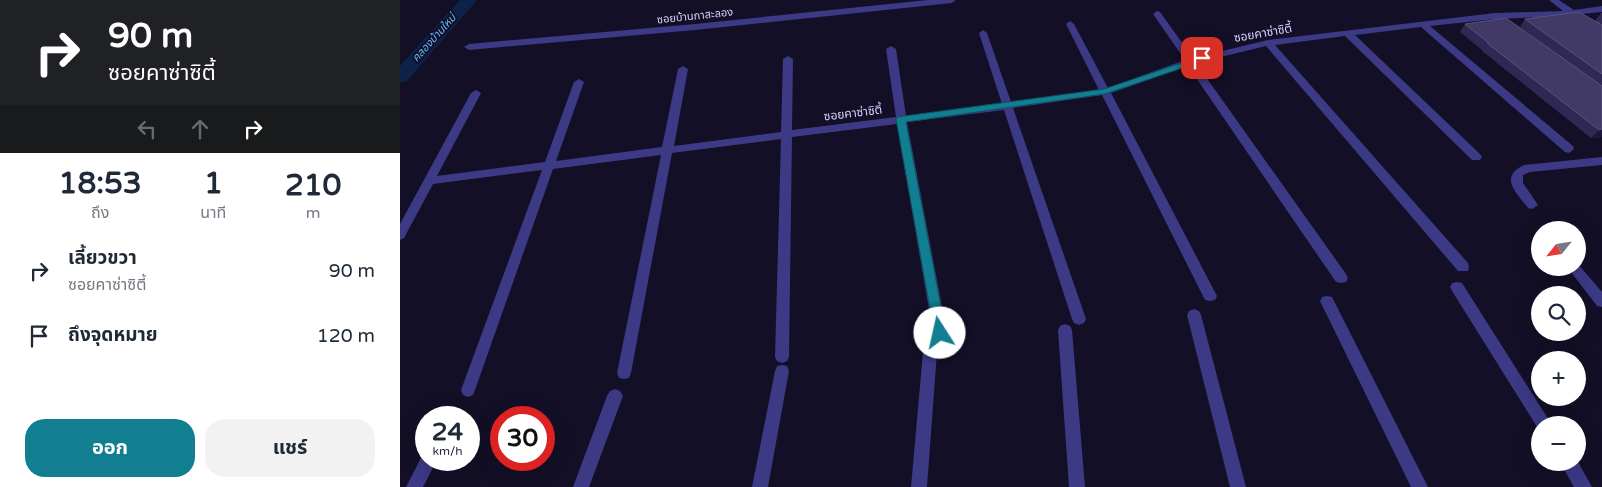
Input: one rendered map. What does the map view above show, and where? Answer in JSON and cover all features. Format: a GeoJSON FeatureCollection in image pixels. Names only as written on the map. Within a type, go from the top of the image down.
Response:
{"type":"FeatureCollection","features":[{"type":"Feature","properties":{"kind":"street","name":"ซอยบ้านกาสะลอง"},"geometry":{"type":"LineString","coordinates":[[469,47],[695,27],[952,0]]}},
{"type":"Feature","properties":{"kind":"street"},"geometry":{"type":"LineString","coordinates":[[1553,0],[1602,33]]}},
{"type":"Feature","properties":{"kind":"street","name":"ซอยคาซ่าซิตี้"},"geometry":{"type":"LineString","coordinates":[[429,181],[1105,92],[1189,62],[1268,43],[1495,16],[1602,10]]}},
{"type":"Feature","properties":{"kind":"street"},"geometry":{"type":"LineString","coordinates":[[1157,14],[1341,278]]}},
{"type":"Feature","properties":{"kind":"street"},"geometry":{"type":"LineString","coordinates":[[1495,16],[1510,28]]}},
{"type":"Feature","properties":{"kind":"street"},"geometry":{"type":"LineString","coordinates":[[1070,24],[1210,296]]}},
{"type":"Feature","properties":{"kind":"street"},"geometry":{"type":"LineString","coordinates":[[1422,24],[1569,149]]}},
{"type":"Feature","properties":{"kind":"street"},"geometry":{"type":"LineString","coordinates":[[1347,33],[1476,157]]}},
{"type":"Feature","properties":{"kind":"street"},"geometry":{"type":"LineString","coordinates":[[983,34],[1079,319]]}},
{"type":"Feature","properties":{"kind":"street"},"geometry":{"type":"LineString","coordinates":[[1268,43],[1463,267]]}},
{"type":"Feature","properties":{"kind":"street"},"geometry":{"type":"LineString","coordinates":[[891,48],[901,119],[940,333]]}},
{"type":"Feature","properties":{"kind":"street"},"geometry":{"type":"LineString","coordinates":[[760,487],[782,364],[785,134],[788,59]]}},
{"type":"Feature","properties":{"kind":"street"},"geometry":{"type":"LineString","coordinates":[[624,372],[682,69]]}},
{"type":"Feature","properties":{"kind":"street"},"geometry":{"type":"LineString","coordinates":[[468,390],[579,82]]}},
{"type":"Feature","properties":{"kind":"street"},"geometry":{"type":"LineString","coordinates":[[400,235],[476,93]]}},
{"type":"Feature","properties":{"kind":"street"},"geometry":{"type":"LineString","coordinates":[[1532,205],[1517,184],[1516,178],[1519,172],[1528,168],[1602,160]]}},
{"type":"Feature","properties":{"kind":"street"},"geometry":{"type":"LineString","coordinates":[[1581,276],[1602,302]]}},
{"type":"Feature","properties":{"kind":"street"},"geometry":{"type":"LineString","coordinates":[[1457,287],[1538,416]]}},
{"type":"Feature","properties":{"kind":"street"},"geometry":{"type":"LineString","coordinates":[[1328,301],[1420,487]]}},
{"type":"Feature","properties":{"kind":"street"},"geometry":{"type":"LineString","coordinates":[[1194,315],[1238,487]]}},
{"type":"Feature","properties":{"kind":"street"},"geometry":{"type":"LineString","coordinates":[[1066,330],[1077,487]]}},
{"type":"Feature","properties":{"kind":"street"},"geometry":{"type":"LineString","coordinates":[[919,487],[930,352]]}},
{"type":"Feature","properties":{"kind":"street"},"geometry":{"type":"LineString","coordinates":[[582,487],[616,396]]}},
{"type":"Feature","properties":{"kind":"street"},"geometry":{"type":"LineString","coordinates":[[414,487],[423,471]]}},
{"type":"Feature","properties":{"kind":"street"},"geometry":{"type":"LineString","coordinates":[[1574,471],[1584,487]]}},
{"type":"Feature","properties":{"kind":"building"},"geometry":{"type":"Polygon","coordinates":[[[1579,12],[1602,25],[1602,74],[1525,19],[1579,12]]]}},
{"type":"Feature","properties":{"kind":"building"},"geometry":{"type":"Polygon","coordinates":[[[1506,18],[1602,86],[1602,129],[1599,130],[1465,24],[1506,18]]]}},
{"type":"Feature","properties":{"kind":"waterway","name":"คลองบ้านใหม่"},"geometry":{"type":"LineString","coordinates":[[400,77],[469,0]]}},
{"type":"Feature","properties":{"kind":"route"},"geometry":{"type":"LineString","coordinates":[[940,333],[901,119],[1105,92],[1202,58]]}}]}
